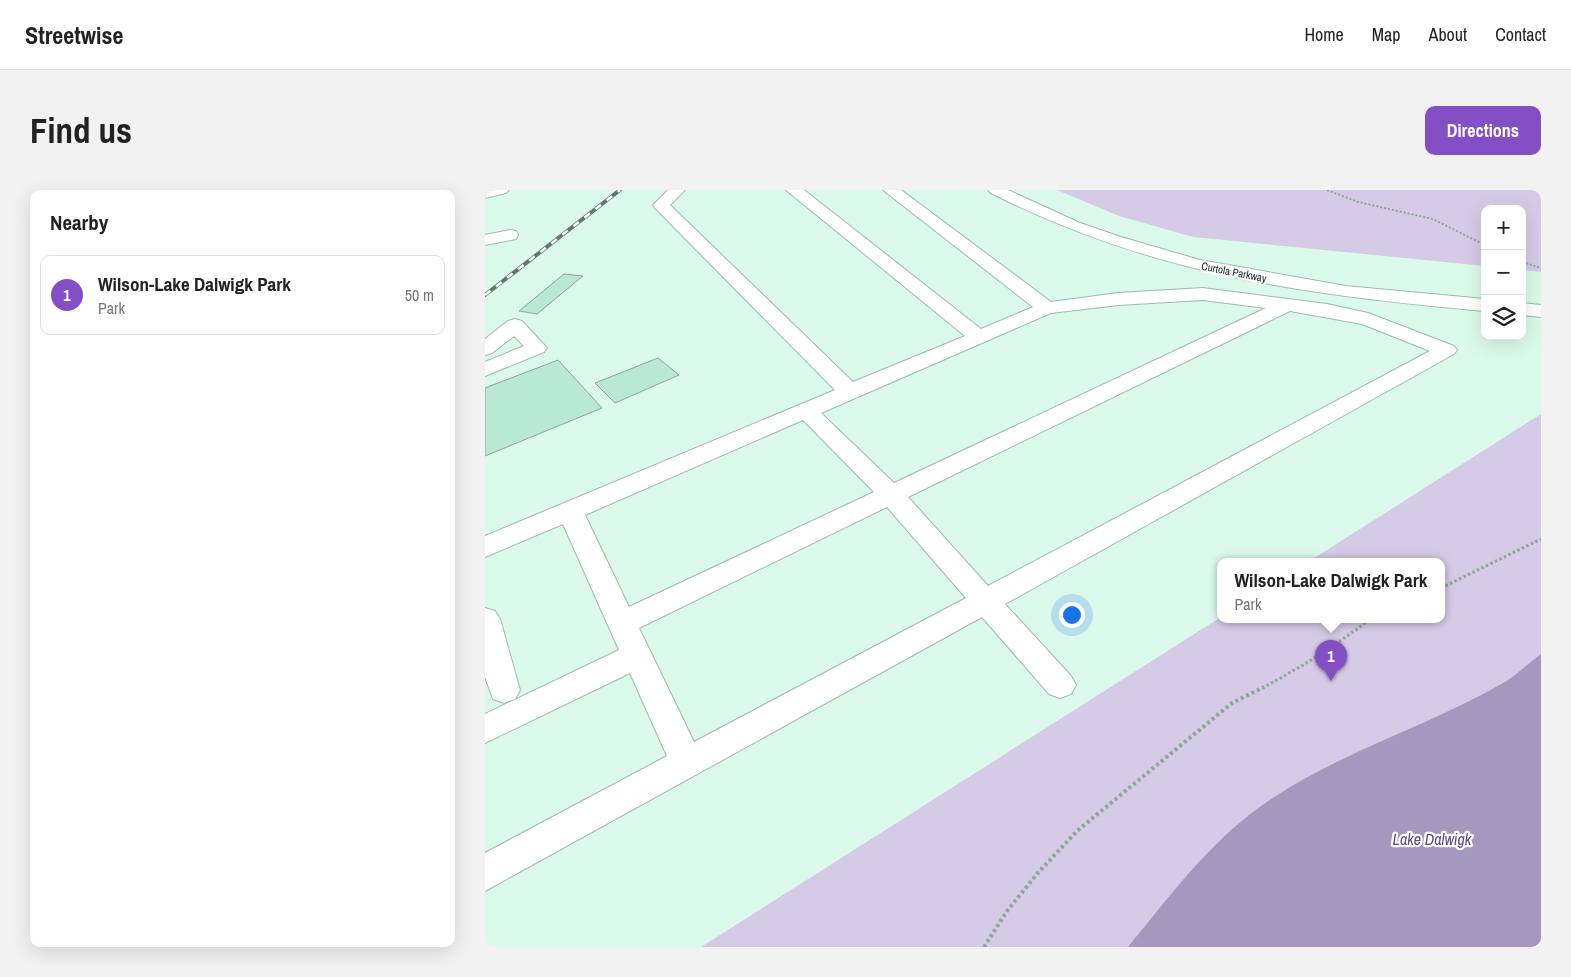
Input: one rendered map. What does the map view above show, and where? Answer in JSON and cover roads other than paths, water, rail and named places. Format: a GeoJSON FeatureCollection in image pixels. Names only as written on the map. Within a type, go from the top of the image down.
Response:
{"type":"FeatureCollection","features":[{"type":"Feature","properties":{"kind":"main road"},"geometry":{"type":"LineString","coordinates":[[486,202],[501,190]]}},
{"type":"Feature","properties":{"kind":"main road"},"geometry":{"type":"LineString","coordinates":[[677,190],[661,205],[850,392]]}},
{"type":"Feature","properties":{"kind":"main road"},"geometry":{"type":"LineString","coordinates":[[795,190],[979,337]]}},
{"type":"Feature","properties":{"kind":"main road"},"geometry":{"type":"LineString","coordinates":[[891,190],[1047,308]]}},
{"type":"Feature","properties":{"kind":"main road","name":"Curtola Parkway"},"geometry":{"type":"LineString","coordinates":[[997,190],[1027,206],[1075,227],[1163,257],[1327,289],[1481,305]]}},
{"type":"Feature","properties":{"kind":"main road","name":"Curtola Parkway"},"geometry":{"type":"LineString","coordinates":[[1031,190],[1091,217],[1170,242],[1222,254],[1319,271]]}},
{"type":"Feature","properties":{"kind":"main road"},"geometry":{"type":"LineString","coordinates":[[485,240],[510,235]]}},
{"type":"Feature","properties":{"kind":"main road"},"geometry":{"type":"LineString","coordinates":[[1458,286],[1481,288]]}},
{"type":"Feature","properties":{"kind":"main road"},"geometry":{"type":"LineString","coordinates":[[1526,292],[1541,294]]}},
{"type":"Feature","properties":{"kind":"main road"},"geometry":{"type":"LineString","coordinates":[[485,547],[1047,308],[1118,299],[1203,294],[1287,305],[1368,319],[1447,350],[485,873]]}},
{"type":"Feature","properties":{"kind":"main road"},"geometry":{"type":"LineString","coordinates":[[623,624],[1287,305]]}},
{"type":"Feature","properties":{"kind":"main road"},"geometry":{"type":"LineString","coordinates":[[1526,309],[1541,311]]}},
{"type":"Feature","properties":{"kind":"main road"},"geometry":{"type":"LineString","coordinates":[[485,349],[515,324],[537,348],[485,370]]}},
{"type":"Feature","properties":{"kind":"main road"},"geometry":{"type":"LineString","coordinates":[[807,410],[891,495],[1061,685]]}},
{"type":"Feature","properties":{"kind":"main road"},"geometry":{"type":"LineString","coordinates":[[570,511],[687,763]]}},
{"type":"Feature","properties":{"kind":"main road"},"geometry":{"type":"LineString","coordinates":[[485,619],[504,690]]}},
{"type":"Feature","properties":{"kind":"main road"},"geometry":{"type":"LineString","coordinates":[[485,729],[637,655]]}},
{"type":"Feature","properties":{"kind":"water","name":"Lake Dalwigk"},"geometry":{"type":"Polygon","coordinates":[[[1541,654],[1541,947],[1128,947],[1206,854],[1261,806],[1289,787],[1319,771],[1444,713],[1505,682],[1541,654]]]}},
{"type":"Feature","properties":{"kind":"railway"},"geometry":{"type":"LineString","coordinates":[[485,295],[620,190]]}},
{"type":"Feature","properties":{"kind":"place","name":"Wilson-Lake Dalwigk Park"},"geometry":{"type":"Point","coordinates":[1331,681]}}]}
